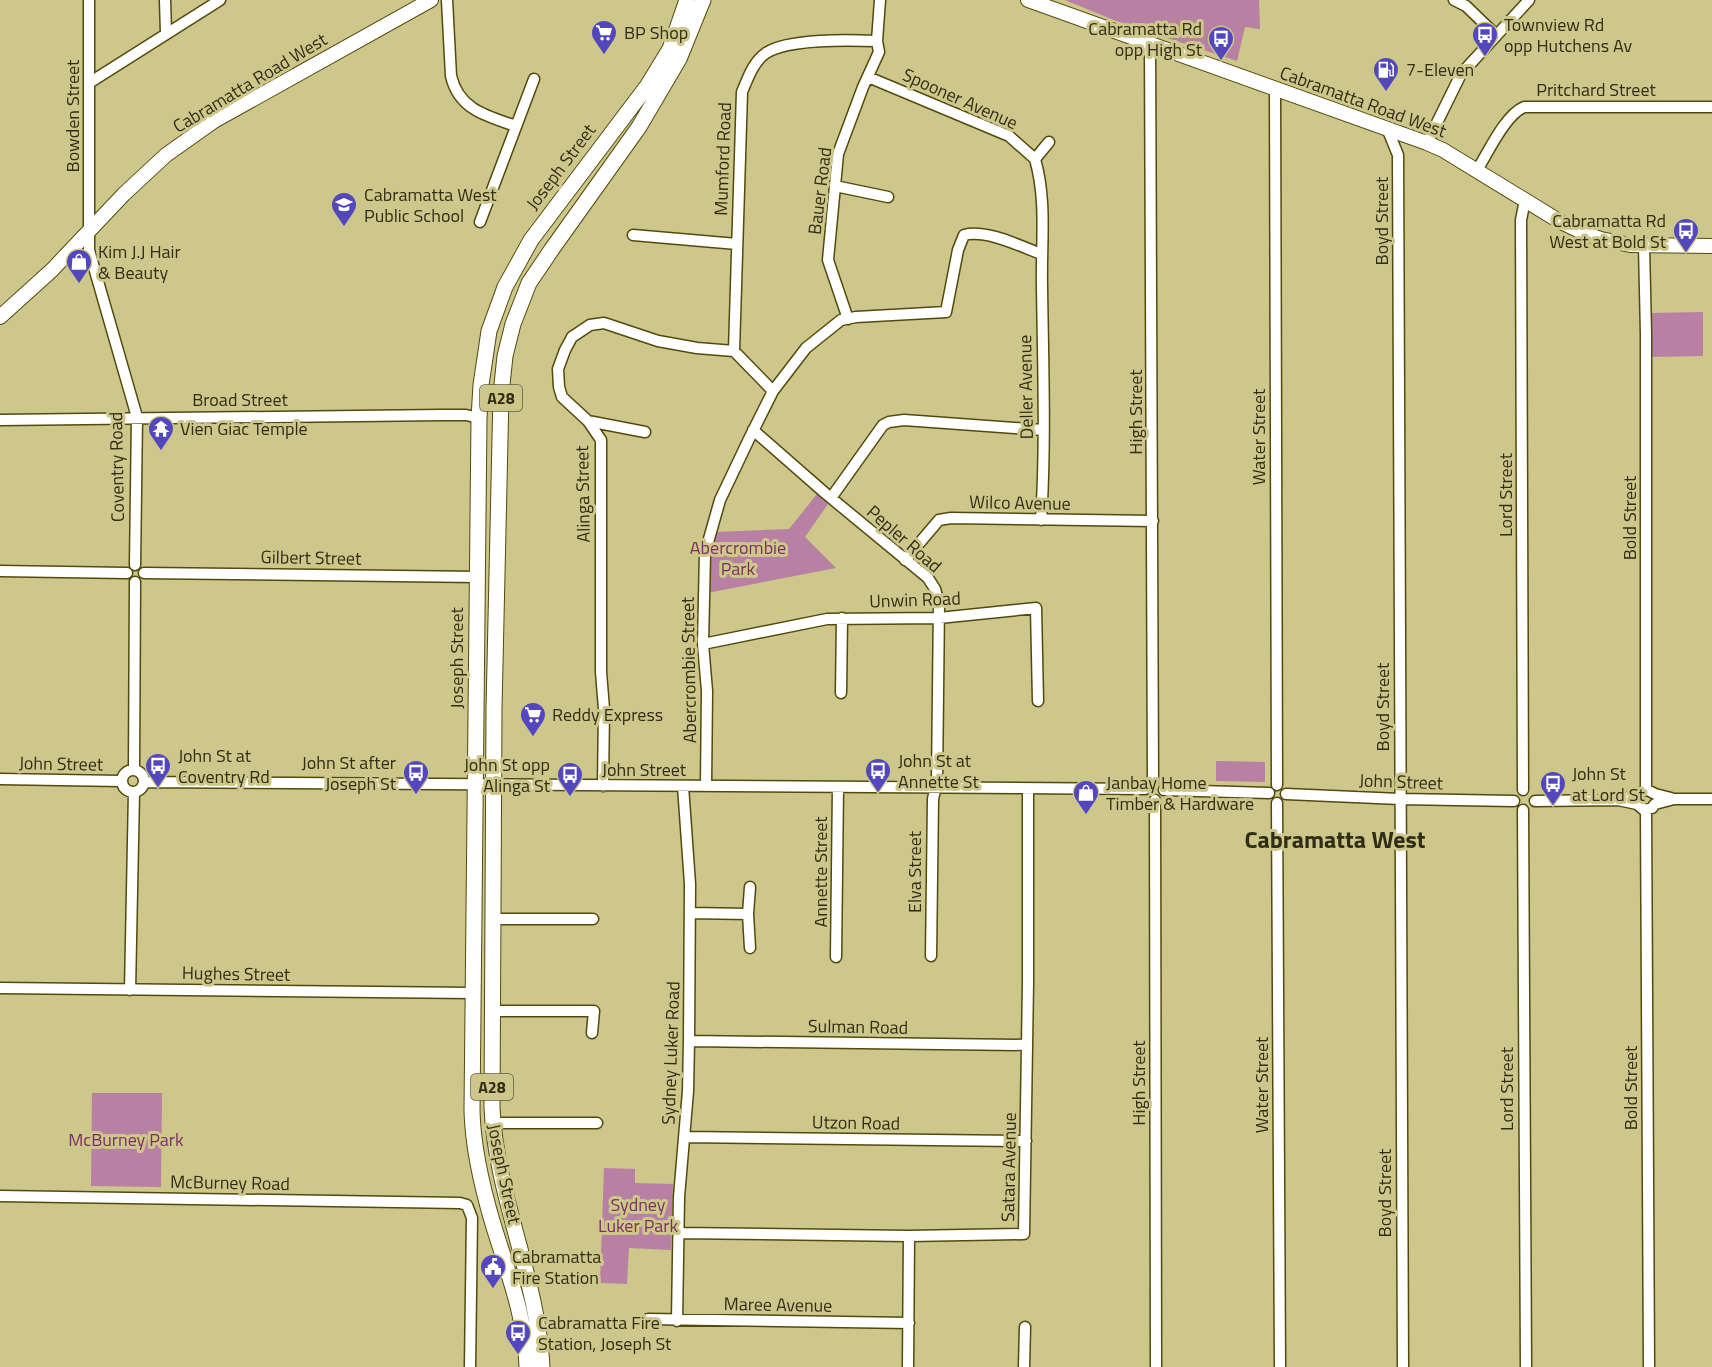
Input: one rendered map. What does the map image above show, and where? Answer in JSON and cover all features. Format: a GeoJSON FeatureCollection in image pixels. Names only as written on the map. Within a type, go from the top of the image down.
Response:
{"type":"FeatureCollection","features":[{"type":"Feature","properties":{"kind":"highway","name":"Joseph Street"},"geometry":{"type":"LineString","coordinates":[[526,1367],[522,1327],[488,1205],[474,1142],[471,1094],[481,385],[488,340],[505,287],[531,240],[648,85],[670,49],[687,0]]}},
{"type":"Feature","properties":{"kind":"highway","name":"Joseph Street"},"geometry":{"type":"LineString","coordinates":[[542,1367],[532,1299],[500,1170],[493,1123],[494,709],[501,394],[505,356],[513,324],[529,283],[639,127],[679,59],[703,0]]}},
{"type":"Feature","properties":{"kind":"main road","name":"Cabramatta Road West"},"geometry":{"type":"LineString","coordinates":[[0,317],[36,285],[145,173],[166,155],[214,121],[431,0]]}},
{"type":"Feature","properties":{"kind":"main road","name":"Cabramatta Road West"},"geometry":{"type":"LineString","coordinates":[[1028,0],[1420,140],[1584,233],[1616,243],[1644,246],[1712,246]]}},
{"type":"Feature","properties":{"kind":"street","name":"Bowden Street"},"geometry":{"type":"LineString","coordinates":[[89,0],[90,231]]}},
{"type":"Feature","properties":{"kind":"street"},"geometry":{"type":"LineString","coordinates":[[165,0],[166,33]]}},
{"type":"Feature","properties":{"kind":"street"},"geometry":{"type":"LineString","coordinates":[[89,83],[220,0]]}},
{"type":"Feature","properties":{"kind":"street"},"geometry":{"type":"LineString","coordinates":[[447,0],[449,4],[449,59],[454,88],[461,100],[470,107],[487,116],[516,126]]}},
{"type":"Feature","properties":{"kind":"street","name":"Bauer Road"},"geometry":{"type":"LineString","coordinates":[[848,319],[828,260],[838,154],[879,52],[877,41],[880,0]]}},
{"type":"Feature","properties":{"kind":"street"},"geometry":{"type":"LineString","coordinates":[[1454,0],[1466,6],[1497,35]]}},
{"type":"Feature","properties":{"kind":"street","name":"Boyd Street"},"geometry":{"type":"LineString","coordinates":[[1398,155],[1404,144],[1420,140],[1461,74],[1529,0]]}},
{"type":"Feature","properties":{"kind":"street","name":"Mumford Road"},"geometry":{"type":"LineString","coordinates":[[734,351],[742,92],[752,67],[766,53],[782,47],[830,40],[877,41]]}},
{"type":"Feature","properties":{"kind":"street","name":"High Street"},"geometry":{"type":"LineString","coordinates":[[1150,44],[1153,781]]}},
{"type":"Feature","properties":{"kind":"street","name":"Spooner Avenue"},"geometry":{"type":"LineString","coordinates":[[868,77],[1009,136],[1035,159]]}},
{"type":"Feature","properties":{"kind":"street"},"geometry":{"type":"LineString","coordinates":[[480,222],[534,79]]}},
{"type":"Feature","properties":{"kind":"street","name":"Water Street"},"geometry":{"type":"LineString","coordinates":[[1273,789],[1275,88]]}},
{"type":"Feature","properties":{"kind":"street","name":"Pritchard Street"},"geometry":{"type":"LineString","coordinates":[[1476,170],[1510,117],[1524,107],[1537,105],[1712,107]]}},
{"type":"Feature","properties":{"kind":"street","name":"Boyd Street"},"geometry":{"type":"LineString","coordinates":[[1387,128],[1398,155],[1402,1367]]}},
{"type":"Feature","properties":{"kind":"street"},"geometry":{"type":"LineString","coordinates":[[1041,254],[1044,215],[1035,159],[1049,142]]}},
{"type":"Feature","properties":{"kind":"street"},"geometry":{"type":"LineString","coordinates":[[835,186],[888,197]]}},
{"type":"Feature","properties":{"kind":"street","name":"Lord Street"},"geometry":{"type":"LineString","coordinates":[[1523,790],[1521,220],[1525,200]]}},
{"type":"Feature","properties":{"kind":"street","name":"Coventry Road"},"geometry":{"type":"LineString","coordinates":[[90,231],[89,250],[137,417],[131,569]]}},
{"type":"Feature","properties":{"kind":"street","name":"Abercrombie Street"},"geometry":{"type":"LineString","coordinates":[[706,786],[708,704],[703,644],[704,571],[709,534],[720,500],[773,391],[806,348],[841,320],[946,312],[958,250],[964,235],[974,232],[1041,254]]}},
{"type":"Feature","properties":{"kind":"street"},"geometry":{"type":"LineString","coordinates":[[633,235],[737,244]]}},
{"type":"Feature","properties":{"kind":"street","name":"Bold Street"},"geometry":{"type":"LineString","coordinates":[[1644,246],[1649,1367]]}},
{"type":"Feature","properties":{"kind":"street","name":"Deller Avenue"},"geometry":{"type":"LineString","coordinates":[[1041,254],[1044,471],[1041,520]]}},
{"type":"Feature","properties":{"kind":"street","name":"Alinga Street"},"geometry":{"type":"LineString","coordinates":[[603,786],[601,440],[588,421],[562,397],[558,369],[564,350],[572,337],[590,325],[604,323],[658,341],[697,348],[734,351]]}},
{"type":"Feature","properties":{"kind":"street"},"geometry":{"type":"LineString","coordinates":[[734,351],[773,391]]}},
{"type":"Feature","properties":{"kind":"street","name":"Broad Street"},"geometry":{"type":"LineString","coordinates":[[0,420],[445,415],[466,415],[479,418]]}},
{"type":"Feature","properties":{"kind":"street"},"geometry":{"type":"LineString","coordinates":[[831,498],[883,425],[889,422],[904,420],[1043,430]]}},
{"type":"Feature","properties":{"kind":"street"},"geometry":{"type":"LineString","coordinates":[[588,421],[645,432]]}},
{"type":"Feature","properties":{"kind":"street","name":"Pepler Road"},"geometry":{"type":"LineString","coordinates":[[753,430],[928,578],[936,589],[939,618],[937,782],[935,789]]}},
{"type":"Feature","properties":{"kind":"street","name":"Wilco Avenue"},"geometry":{"type":"LineString","coordinates":[[905,560],[939,520],[951,518],[1153,521]]}},
{"type":"Feature","properties":{"kind":"street"},"geometry":{"type":"LineString","coordinates":[[0,572],[142,567],[143,578],[135,582]]}},
{"type":"Feature","properties":{"kind":"street"},"geometry":{"type":"LineString","coordinates":[[131,569],[128,578],[135,582]]}},
{"type":"Feature","properties":{"kind":"street","name":"Gilbert Street"},"geometry":{"type":"LineString","coordinates":[[144,573],[478,577]]}},
{"type":"Feature","properties":{"kind":"street"},"geometry":{"type":"LineString","coordinates":[[134,770],[135,582]]}},
{"type":"Feature","properties":{"kind":"street","name":"Unwin Road"},"geometry":{"type":"LineString","coordinates":[[703,644],[810,622],[842,618],[939,618],[1036,608],[1038,701]]}},
{"type":"Feature","properties":{"kind":"street"},"geometry":{"type":"LineString","coordinates":[[841,693],[842,618]]}},
{"type":"Feature","properties":{"kind":"street"},"geometry":{"type":"LineString","coordinates":[[134,770],[139,772],[144,782],[140,790],[134,792],[125,789],[122,781],[125,773],[134,770]]}},
{"type":"Feature","properties":{"kind":"street","name":"John Street"},"geometry":{"type":"LineString","coordinates":[[0,779],[122,781]]}},
{"type":"Feature","properties":{"kind":"street"},"geometry":{"type":"LineString","coordinates":[[1153,781],[1161,784],[1164,790],[1155,800],[1148,798],[1145,789],[1147,784],[1153,781]]}},
{"type":"Feature","properties":{"kind":"street","name":"John Street"},"geometry":{"type":"LineString","coordinates":[[144,782],[1145,789]]}},
{"type":"Feature","properties":{"kind":"street","name":"Sydney Luker Road"},"geometry":{"type":"LineString","coordinates":[[677,1321],[679,1197],[685,1137],[689,1041],[689,850],[683,786]]}},
{"type":"Feature","properties":{"kind":"street"},"geometry":{"type":"LineString","coordinates":[[1164,790],[1284,787],[1286,794],[1283,801],[1272,801],[1273,789]]}},
{"type":"Feature","properties":{"kind":"street","name":"Annette Street"},"geometry":{"type":"LineString","coordinates":[[836,957],[838,788]]}},
{"type":"Feature","properties":{"kind":"street","name":"Elva Street"},"geometry":{"type":"LineString","coordinates":[[931,956],[935,789]]}},
{"type":"Feature","properties":{"kind":"street","name":"Satara Avenue"},"geometry":{"type":"LineString","coordinates":[[678,1233],[909,1236],[1024,1234],[1028,1045],[1028,789]]}},
{"type":"Feature","properties":{"kind":"street"},"geometry":{"type":"LineString","coordinates":[[1523,790],[1533,794],[1535,801],[1532,807],[1523,810],[1517,807],[1514,801],[1518,792],[1523,790]]}},
{"type":"Feature","properties":{"kind":"street"},"geometry":{"type":"LineString","coordinates":[[130,990],[134,792]]}},
{"type":"Feature","properties":{"kind":"street","name":"John Street"},"geometry":{"type":"LineString","coordinates":[[1286,794],[1514,801]]}},
{"type":"Feature","properties":{"kind":"street"},"geometry":{"type":"LineString","coordinates":[[1535,801],[1712,799]]}},
{"type":"Feature","properties":{"kind":"street","name":"High Street"},"geometry":{"type":"LineString","coordinates":[[1155,800],[1156,1367]]}},
{"type":"Feature","properties":{"kind":"street","name":"Water Street"},"geometry":{"type":"LineString","coordinates":[[1277,802],[1280,1367]]}},
{"type":"Feature","properties":{"kind":"street","name":"Lord Street"},"geometry":{"type":"LineString","coordinates":[[1523,810],[1526,1367]]}},
{"type":"Feature","properties":{"kind":"street"},"geometry":{"type":"LineString","coordinates":[[750,887],[748,914],[750,948]]}},
{"type":"Feature","properties":{"kind":"street"},"geometry":{"type":"LineString","coordinates":[[690,914],[748,914]]}},
{"type":"Feature","properties":{"kind":"street"},"geometry":{"type":"LineString","coordinates":[[493,919],[593,919]]}},
{"type":"Feature","properties":{"kind":"street","name":"Hughes Street"},"geometry":{"type":"LineString","coordinates":[[0,988],[472,993]]}},
{"type":"Feature","properties":{"kind":"street"},"geometry":{"type":"LineString","coordinates":[[492,1011],[594,1011],[592,1034]]}},
{"type":"Feature","properties":{"kind":"street","name":"Sulman Road"},"geometry":{"type":"LineString","coordinates":[[689,1041],[1028,1045]]}},
{"type":"Feature","properties":{"kind":"street"},"geometry":{"type":"LineString","coordinates":[[493,1123],[597,1123]]}},
{"type":"Feature","properties":{"kind":"street","name":"Utzon Road"},"geometry":{"type":"LineString","coordinates":[[685,1137],[1026,1141]]}},
{"type":"Feature","properties":{"kind":"street","name":"McBurney Road"},"geometry":{"type":"LineString","coordinates":[[0,1196],[460,1203],[467,1205],[472,1218],[470,1367]]}},
{"type":"Feature","properties":{"kind":"street"},"geometry":{"type":"LineString","coordinates":[[908,1367],[909,1236]]}},
{"type":"Feature","properties":{"kind":"street","name":"Maree Avenue"},"geometry":{"type":"LineString","coordinates":[[648,1319],[909,1323]]}},
{"type":"Feature","properties":{"kind":"street"},"geometry":{"type":"LineString","coordinates":[[1024,1367],[1025,1328]]}},
{"type":"Feature","properties":{"kind":"green space"},"geometry":{"type":"Polygon","coordinates":[[[1065,0],[1259,0],[1260,29],[1245,27],[1237,61],[1116,21],[1065,0]]]}},
{"type":"Feature","properties":{"kind":"green space"},"geometry":{"type":"Polygon","coordinates":[[[1703,312],[1703,356],[1651,357],[1651,313],[1703,312]]]}},
{"type":"Feature","properties":{"kind":"green space","name":"Abercrombie Park"},"geometry":{"type":"Polygon","coordinates":[[[817,494],[828,504],[805,537],[836,568],[707,593],[716,532],[789,529],[817,494]]]}},
{"type":"Feature","properties":{"kind":"green space"},"geometry":{"type":"Polygon","coordinates":[[[1216,761],[1265,762],[1265,782],[1216,781],[1216,761]]]}},
{"type":"Feature","properties":{"kind":"green space","name":"McBurney Park"},"geometry":{"type":"Polygon","coordinates":[[[92,1093],[162,1093],[161,1187],[91,1186],[92,1093]]]}},
{"type":"Feature","properties":{"kind":"green space","name":"Sydney Luker Park"},"geometry":{"type":"Polygon","coordinates":[[[604,1168],[635,1169],[635,1183],[673,1184],[671,1250],[629,1248],[627,1284],[600,1283],[604,1168]]]}},
{"type":"Feature","properties":{"kind":"place","name":"BP Shop"},"geometry":{"type":"Point","coordinates":[604,56]}},
{"type":"Feature","properties":{"kind":"place","name":"Townview Rd opp Hutchens Av"},"geometry":{"type":"Point","coordinates":[1485,58]}},
{"type":"Feature","properties":{"kind":"place","name":"Cabramatta Rd opp High St"},"geometry":{"type":"Point","coordinates":[1221,62]}},
{"type":"Feature","properties":{"kind":"place","name":"7-Eleven"},"geometry":{"type":"Point","coordinates":[1386,93]}},
{"type":"Feature","properties":{"kind":"place","name":"Cabramatta West Public School"},"geometry":{"type":"Point","coordinates":[344,228]}},
{"type":"Feature","properties":{"kind":"place","name":"Cabramatta Rd West at Bold St"},"geometry":{"type":"Point","coordinates":[1686,254]}},
{"type":"Feature","properties":{"kind":"place","name":"Kim J.J Hair & Beauty"},"geometry":{"type":"Point","coordinates":[79,285]}},
{"type":"Feature","properties":{"kind":"place","name":"Vien Giac Temple"},"geometry":{"type":"Point","coordinates":[161,452]}},
{"type":"Feature","properties":{"kind":"place","name":"Reddy Express"},"geometry":{"type":"Point","coordinates":[533,738]}},
{"type":"Feature","properties":{"kind":"place","name":"John St at Coventry Rd"},"geometry":{"type":"Point","coordinates":[158,789]}},
{"type":"Feature","properties":{"kind":"place","name":"John St at Annette St"},"geometry":{"type":"Point","coordinates":[878,794]}},
{"type":"Feature","properties":{"kind":"place","name":"John St after Joseph St"},"geometry":{"type":"Point","coordinates":[416,796]}},
{"type":"Feature","properties":{"kind":"place","name":"John St opp Alinga St"},"geometry":{"type":"Point","coordinates":[570,798]}},
{"type":"Feature","properties":{"kind":"place","name":"John St at Lord St"},"geometry":{"type":"Point","coordinates":[1553,807]}},
{"type":"Feature","properties":{"kind":"place","name":"Janbay Home Timber & Hardware"},"geometry":{"type":"Point","coordinates":[1086,816]}},
{"type":"Feature","properties":{"kind":"place","name":"Cabramatta Fire Station"},"geometry":{"type":"Point","coordinates":[493,1290]}},
{"type":"Feature","properties":{"kind":"place","name":"Cabramatta Fire Station, Joseph St"},"geometry":{"type":"Point","coordinates":[518,1356]}},
{"type":"Feature","properties":{"kind":"district","name":"Cabramatta West"},"geometry":{"type":"Point","coordinates":[1335,840]}}]}
